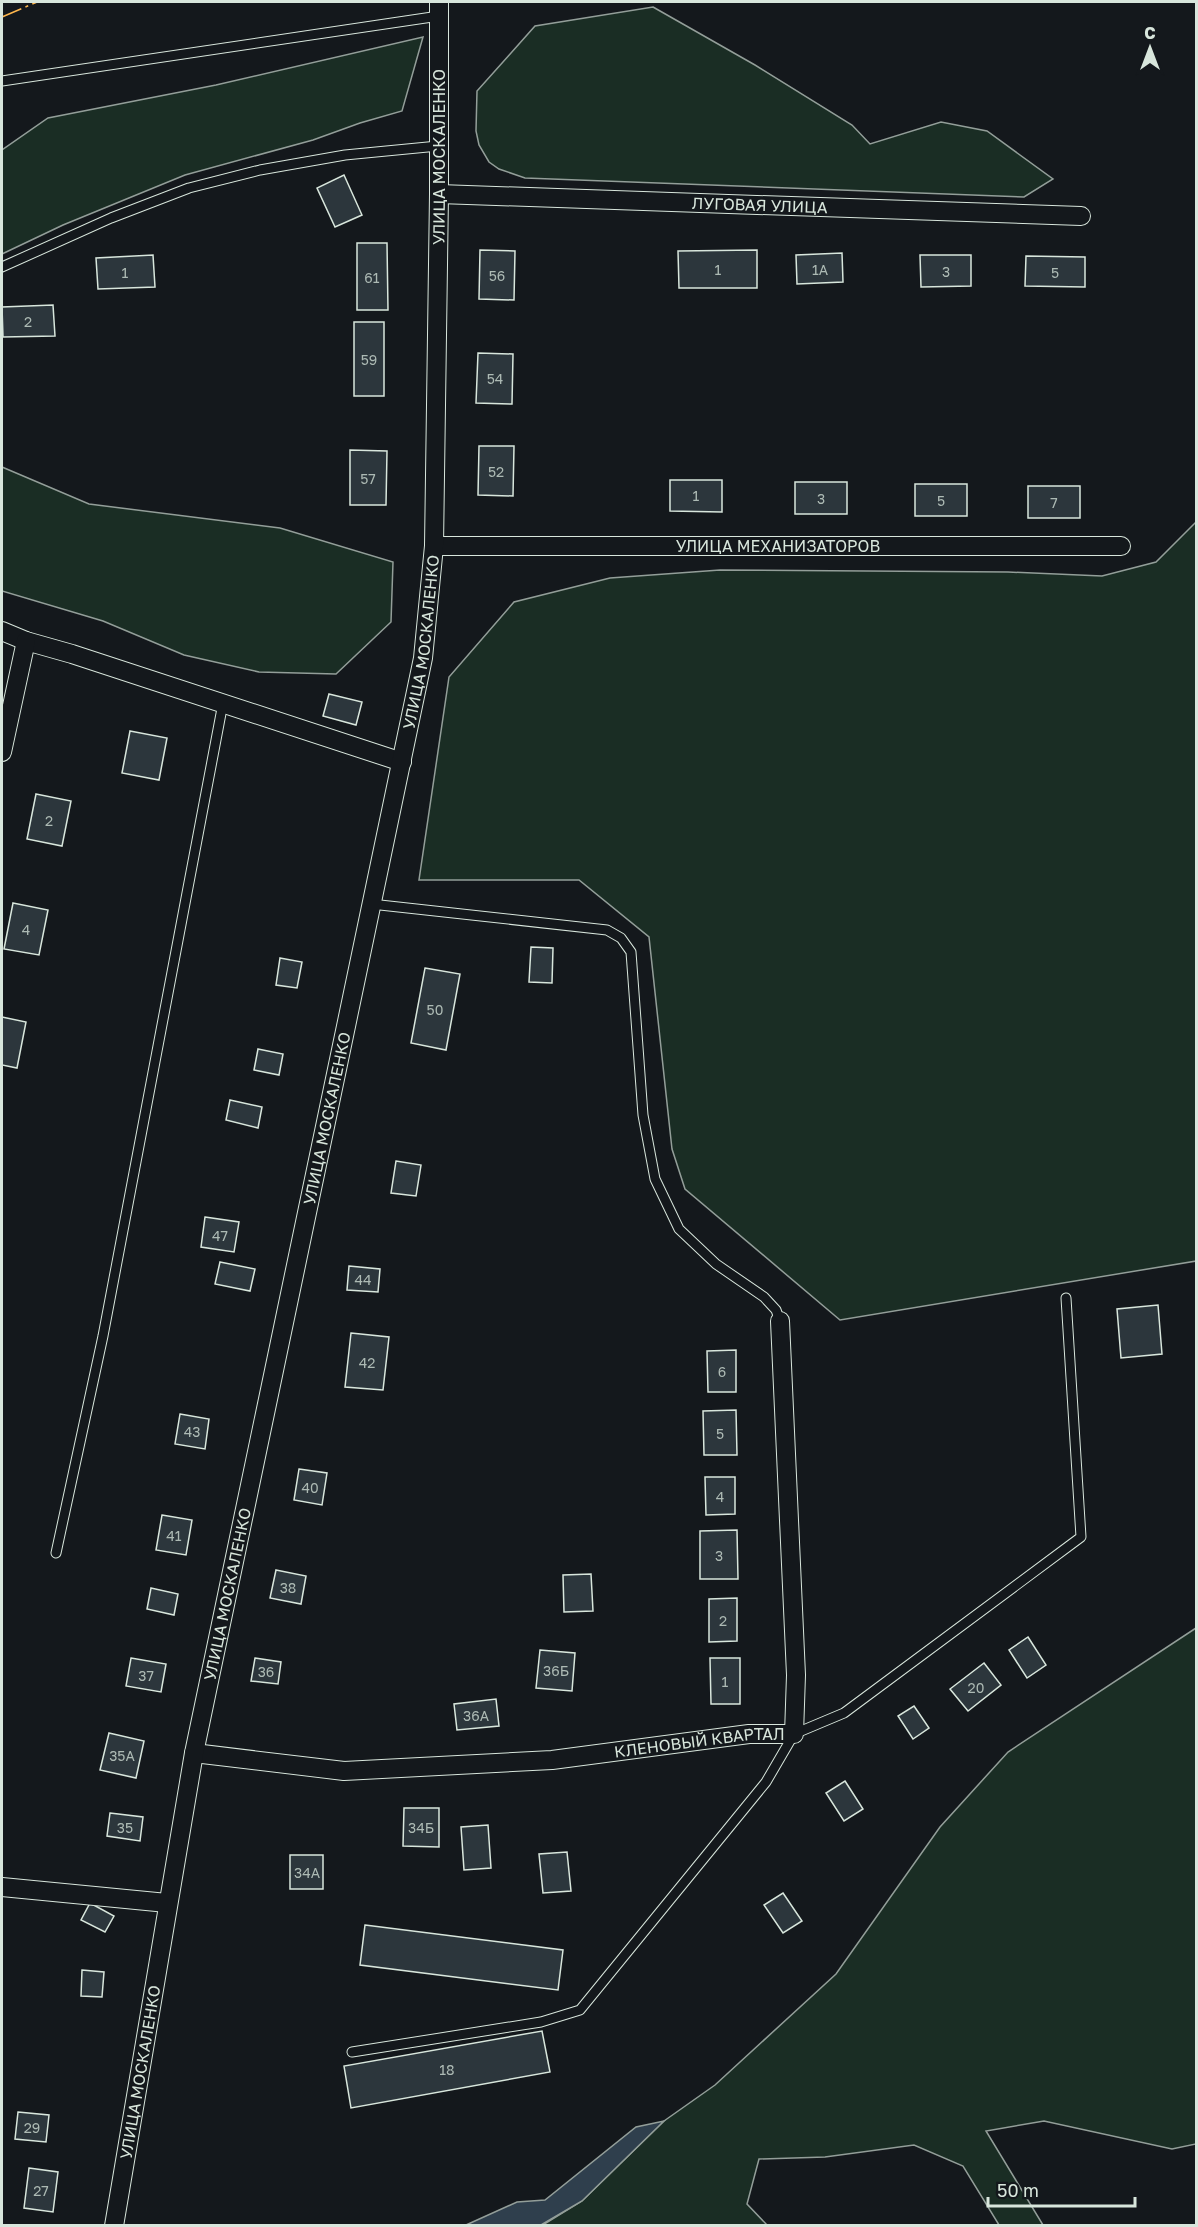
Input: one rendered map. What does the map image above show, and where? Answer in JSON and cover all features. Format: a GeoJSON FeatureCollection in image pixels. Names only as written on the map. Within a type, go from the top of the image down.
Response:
{"type":"FeatureCollection","features":[{"type":"Feature","properties":{"kind":"street","name":"УЛИЦА МОСКАЛЕНКО"},"geometry":{"type":"LineString","coordinates":[[114,2226],[194,1753],[423,658],[434,546],[439,9]]}},
{"type":"Feature","properties":{"kind":"street","name":"ЛУГОВАЯ УЛИЦА"},"geometry":{"type":"LineString","coordinates":[[439,194],[1081,216]]}},
{"type":"Feature","properties":{"kind":"street","name":"УЛИЦА МЕХАНИЗАТОРОВ"},"geometry":{"type":"LineString","coordinates":[[434,546],[1121,546]]}},
{"type":"Feature","properties":{"kind":"street"},"geometry":{"type":"LineString","coordinates":[[2,631],[26,641],[402,762]]}},
{"type":"Feature","properties":{"kind":"street"},"geometry":{"type":"LineString","coordinates":[[2,752],[26,641]]}},
{"type":"Feature","properties":{"kind":"street","name":"КЛЕНОВЫЙ КВАРТАЛ"},"geometry":{"type":"LineString","coordinates":[[194,1753],[344,1771],[552,1760],[749,1734],[794,1734],[796,1675],[780,1321]]}},
{"type":"Feature","properties":{"kind":"street"},"geometry":{"type":"LineString","coordinates":[[2,1887],[167,1903]]}},
{"type":"Feature","properties":{"kind":"lane"},"geometry":{"type":"LineString","coordinates":[[2,81],[439,9]]}},
{"type":"Feature","properties":{"kind":"lane"},"geometry":{"type":"LineString","coordinates":[[2,267],[111,218],[189,188],[260,170],[345,155],[438,147]]}},
{"type":"Feature","properties":{"kind":"lane"},"geometry":{"type":"LineString","coordinates":[[56,1553],[103,1336],[223,703]]}},
{"type":"Feature","properties":{"kind":"lane"},"geometry":{"type":"LineString","coordinates":[[371,904],[607,930],[621,938],[631,951],[643,1115],[655,1179],[679,1229],[716,1264],[764,1297],[776,1310],[780,1321]]}},
{"type":"Feature","properties":{"kind":"lane"},"geometry":{"type":"LineString","coordinates":[[352,2052],[541,2022],[580,2010],[766,1782],[794,1734],[844,1713],[1081,1537],[1066,1298]]}},
{"type":"Feature","properties":{"kind":"green space"},"geometry":{"type":"Polygon","coordinates":[[[653,7],[755,65],[852,125],[870,144],[941,122],[987,131],[1053,179],[1024,197],[525,178],[499,169],[489,162],[479,145],[476,131],[477,91],[535,26],[653,7]]]}},
{"type":"Feature","properties":{"kind":"green space"},"geometry":{"type":"Polygon","coordinates":[[[423,37],[402,111],[313,140],[185,175],[63,225],[2,254],[2,150],[48,118],[216,85],[423,37]]]}},
{"type":"Feature","properties":{"kind":"green space"},"geometry":{"type":"Polygon","coordinates":[[[2,467],[89,504],[280,528],[393,562],[391,622],[336,674],[259,672],[184,655],[103,621],[2,591],[2,467]]]}},
{"type":"Feature","properties":{"kind":"green space"},"geometry":{"type":"Polygon","coordinates":[[[1196,522],[1196,1261],[840,1320],[685,1189],[672,1149],[649,937],[579,880],[419,880],[449,677],[514,602],[610,578],[720,570],[1008,572],[1102,576],[1156,562],[1196,522]]]}},
{"type":"Feature","properties":{"kind":"green space"},"geometry":{"type":"Polygon","coordinates":[[[1196,1628],[1196,2144],[1172,2149],[1044,2121],[986,2131],[1043,2225],[999,2225],[963,2166],[914,2145],[825,2157],[759,2159],[747,2204],[767,2225],[541,2226],[582,2201],[664,2121],[715,2085],[836,1974],[940,1827],[1008,1752],[1196,1628]]]}},
{"type":"Feature","properties":{"kind":"water"},"geometry":{"type":"Polygon","coordinates":[[[664,2121],[582,2201],[541,2225],[466,2225],[517,2202],[545,2200],[636,2127],[664,2121]]]}},
{"type":"Feature","properties":{"kind":"building"},"geometry":{"type":"Polygon","coordinates":[[[344,175],[362,215],[335,227],[317,188],[344,175]]]}},
{"type":"Feature","properties":{"kind":"building"},"geometry":{"type":"Polygon","coordinates":[[[357,243],[387,243],[388,310],[357,310],[357,243]]]}},
{"type":"Feature","properties":{"kind":"building"},"geometry":{"type":"Polygon","coordinates":[[[480,250],[515,251],[514,300],[479,299],[480,250]]]}},
{"type":"Feature","properties":{"kind":"building"},"geometry":{"type":"Polygon","coordinates":[[[757,250],[757,288],[679,288],[678,251],[757,250]]]}},
{"type":"Feature","properties":{"kind":"building"},"geometry":{"type":"Polygon","coordinates":[[[842,253],[843,282],[797,284],[796,255],[842,253]]]}},
{"type":"Feature","properties":{"kind":"building"},"geometry":{"type":"Polygon","coordinates":[[[153,255],[155,287],[98,289],[96,258],[153,255]]]}},
{"type":"Feature","properties":{"kind":"building"},"geometry":{"type":"Polygon","coordinates":[[[920,255],[971,255],[971,286],[921,287],[920,255]]]}},
{"type":"Feature","properties":{"kind":"building"},"geometry":{"type":"Polygon","coordinates":[[[1026,256],[1085,257],[1085,287],[1025,286],[1026,256]]]}},
{"type":"Feature","properties":{"kind":"building"},"geometry":{"type":"Polygon","coordinates":[[[53,305],[55,336],[3,337],[2,307],[53,305]]]}},
{"type":"Feature","properties":{"kind":"building"},"geometry":{"type":"Polygon","coordinates":[[[354,322],[384,322],[384,396],[354,396],[354,322]]]}},
{"type":"Feature","properties":{"kind":"building"},"geometry":{"type":"Polygon","coordinates":[[[478,353],[513,354],[512,404],[476,403],[478,353]]]}},
{"type":"Feature","properties":{"kind":"building"},"geometry":{"type":"Polygon","coordinates":[[[479,446],[514,446],[513,496],[478,495],[479,446]]]}},
{"type":"Feature","properties":{"kind":"building"},"geometry":{"type":"Polygon","coordinates":[[[350,450],[387,451],[386,505],[350,505],[350,450]]]}},
{"type":"Feature","properties":{"kind":"building"},"geometry":{"type":"Polygon","coordinates":[[[670,480],[722,480],[722,512],[670,511],[670,480]]]}},
{"type":"Feature","properties":{"kind":"building"},"geometry":{"type":"Polygon","coordinates":[[[795,482],[847,482],[847,514],[795,514],[795,482]]]}},
{"type":"Feature","properties":{"kind":"building"},"geometry":{"type":"Polygon","coordinates":[[[915,484],[967,484],[967,516],[915,516],[915,484]]]}},
{"type":"Feature","properties":{"kind":"building"},"geometry":{"type":"Polygon","coordinates":[[[1028,486],[1080,486],[1080,518],[1028,518],[1028,486]]]}},
{"type":"Feature","properties":{"kind":"building"},"geometry":{"type":"Polygon","coordinates":[[[329,694],[362,702],[356,725],[323,716],[329,694]]]}},
{"type":"Feature","properties":{"kind":"building"},"geometry":{"type":"Polygon","coordinates":[[[130,731],[167,738],[159,780],[122,773],[130,731]]]}},
{"type":"Feature","properties":{"kind":"building"},"geometry":{"type":"Polygon","coordinates":[[[36,794],[71,801],[62,846],[27,839],[36,794]]]}},
{"type":"Feature","properties":{"kind":"building"},"geometry":{"type":"Polygon","coordinates":[[[13,903],[48,910],[39,955],[4,949],[13,903]]]}},
{"type":"Feature","properties":{"kind":"building"},"geometry":{"type":"Polygon","coordinates":[[[531,947],[553,948],[552,983],[529,982],[531,947]]]}},
{"type":"Feature","properties":{"kind":"building"},"geometry":{"type":"Polygon","coordinates":[[[280,958],[302,962],[297,988],[276,985],[280,958]]]}},
{"type":"Feature","properties":{"kind":"building"},"geometry":{"type":"Polygon","coordinates":[[[425,968],[460,974],[446,1050],[411,1043],[425,968]]]}},
{"type":"Feature","properties":{"kind":"building"},"geometry":{"type":"Polygon","coordinates":[[[2,1017],[26,1022],[17,1068],[2,1065],[2,1017]]]}},
{"type":"Feature","properties":{"kind":"building"},"geometry":{"type":"Polygon","coordinates":[[[258,1049],[283,1054],[279,1075],[254,1070],[258,1049]]]}},
{"type":"Feature","properties":{"kind":"building"},"geometry":{"type":"Polygon","coordinates":[[[230,1100],[262,1107],[258,1128],[226,1120],[230,1100]]]}},
{"type":"Feature","properties":{"kind":"building"},"geometry":{"type":"Polygon","coordinates":[[[396,1161],[421,1165],[416,1196],[391,1193],[396,1161]]]}},
{"type":"Feature","properties":{"kind":"building"},"geometry":{"type":"Polygon","coordinates":[[[205,1217],[239,1222],[234,1252],[201,1247],[205,1217]]]}},
{"type":"Feature","properties":{"kind":"building"},"geometry":{"type":"Polygon","coordinates":[[[220,1262],[255,1269],[250,1291],[215,1284],[220,1262]]]}},
{"type":"Feature","properties":{"kind":"building"},"geometry":{"type":"Polygon","coordinates":[[[349,1266],[380,1269],[378,1292],[347,1290],[349,1266]]]}},
{"type":"Feature","properties":{"kind":"building"},"geometry":{"type":"Polygon","coordinates":[[[1158,1305],[1162,1354],[1121,1358],[1117,1309],[1158,1305]]]}},
{"type":"Feature","properties":{"kind":"building"},"geometry":{"type":"Polygon","coordinates":[[[351,1333],[389,1337],[383,1390],[345,1387],[351,1333]]]}},
{"type":"Feature","properties":{"kind":"building"},"geometry":{"type":"Polygon","coordinates":[[[736,1350],[736,1392],[708,1392],[707,1351],[736,1350]]]}},
{"type":"Feature","properties":{"kind":"building"},"geometry":{"type":"Polygon","coordinates":[[[736,1410],[737,1455],[704,1455],[703,1411],[736,1410]]]}},
{"type":"Feature","properties":{"kind":"building"},"geometry":{"type":"Polygon","coordinates":[[[180,1414],[209,1419],[205,1449],[175,1444],[180,1414]]]}},
{"type":"Feature","properties":{"kind":"building"},"geometry":{"type":"Polygon","coordinates":[[[299,1469],[327,1473],[322,1505],[294,1500],[299,1469]]]}},
{"type":"Feature","properties":{"kind":"building"},"geometry":{"type":"Polygon","coordinates":[[[705,1477],[735,1477],[735,1514],[706,1515],[705,1477]]]}},
{"type":"Feature","properties":{"kind":"building"},"geometry":{"type":"Polygon","coordinates":[[[162,1515],[192,1520],[186,1555],[156,1550],[162,1515]]]}},
{"type":"Feature","properties":{"kind":"building"},"geometry":{"type":"Polygon","coordinates":[[[737,1530],[738,1579],[700,1579],[700,1531],[737,1530]]]}},
{"type":"Feature","properties":{"kind":"building"},"geometry":{"type":"Polygon","coordinates":[[[276,1570],[306,1576],[301,1604],[270,1598],[276,1570]]]}},
{"type":"Feature","properties":{"kind":"building"},"geometry":{"type":"Polygon","coordinates":[[[591,1574],[593,1611],[564,1612],[563,1575],[591,1574]]]}},
{"type":"Feature","properties":{"kind":"building"},"geometry":{"type":"Polygon","coordinates":[[[151,1588],[178,1594],[174,1615],[147,1609],[151,1588]]]}},
{"type":"Feature","properties":{"kind":"building"},"geometry":{"type":"Polygon","coordinates":[[[737,1598],[737,1641],[709,1642],[709,1599],[737,1598]]]}},
{"type":"Feature","properties":{"kind":"building"},"geometry":{"type":"Polygon","coordinates":[[[1028,1637],[1046,1665],[1027,1678],[1009,1650],[1028,1637]]]}},
{"type":"Feature","properties":{"kind":"building"},"geometry":{"type":"Polygon","coordinates":[[[540,1650],[575,1653],[572,1691],[536,1688],[540,1650]]]}},
{"type":"Feature","properties":{"kind":"building"},"geometry":{"type":"Polygon","coordinates":[[[131,1658],[166,1664],[161,1692],[126,1686],[131,1658]]]}},
{"type":"Feature","properties":{"kind":"building"},"geometry":{"type":"Polygon","coordinates":[[[255,1658],[281,1662],[278,1684],[251,1681],[255,1658]]]}},
{"type":"Feature","properties":{"kind":"building"},"geometry":{"type":"Polygon","coordinates":[[[710,1658],[740,1658],[740,1704],[711,1704],[710,1658]]]}},
{"type":"Feature","properties":{"kind":"building"},"geometry":{"type":"Polygon","coordinates":[[[984,1663],[1001,1685],[968,1711],[950,1689],[984,1663]]]}},
{"type":"Feature","properties":{"kind":"building"},"geometry":{"type":"Polygon","coordinates":[[[496,1699],[499,1726],[457,1730],[454,1704],[496,1699]]]}},
{"type":"Feature","properties":{"kind":"building"},"geometry":{"type":"Polygon","coordinates":[[[914,1706],[929,1728],[913,1739],[898,1716],[914,1706]]]}},
{"type":"Feature","properties":{"kind":"building"},"geometry":{"type":"Polygon","coordinates":[[[109,1733],[144,1741],[136,1778],[100,1770],[109,1733]]]}},
{"type":"Feature","properties":{"kind":"building"},"geometry":{"type":"Polygon","coordinates":[[[845,1781],[863,1809],[844,1821],[826,1793],[845,1781]]]}},
{"type":"Feature","properties":{"kind":"building"},"geometry":{"type":"Polygon","coordinates":[[[404,1808],[439,1808],[439,1847],[403,1846],[404,1808]]]}},
{"type":"Feature","properties":{"kind":"building"},"geometry":{"type":"Polygon","coordinates":[[[110,1813],[143,1817],[140,1841],[107,1836],[110,1813]]]}},
{"type":"Feature","properties":{"kind":"building"},"geometry":{"type":"Polygon","coordinates":[[[488,1825],[491,1868],[464,1870],[461,1827],[488,1825]]]}},
{"type":"Feature","properties":{"kind":"building"},"geometry":{"type":"Polygon","coordinates":[[[567,1852],[571,1891],[543,1893],[539,1854],[567,1852]]]}},
{"type":"Feature","properties":{"kind":"building"},"geometry":{"type":"Polygon","coordinates":[[[290,1855],[323,1855],[323,1889],[290,1889],[290,1855]]]}},
{"type":"Feature","properties":{"kind":"building"},"geometry":{"type":"Polygon","coordinates":[[[783,1893],[802,1921],[783,1933],[764,1905],[783,1893]]]}},
{"type":"Feature","properties":{"kind":"building"},"geometry":{"type":"Polygon","coordinates":[[[90,1903],[114,1916],[105,1932],[81,1920],[90,1903]]]}},
{"type":"Feature","properties":{"kind":"building"},"geometry":{"type":"Polygon","coordinates":[[[365,1925],[563,1950],[558,1990],[360,1965],[365,1925]]]}},
{"type":"Feature","properties":{"kind":"building"},"geometry":{"type":"Polygon","coordinates":[[[82,1970],[104,1972],[102,1997],[81,1996],[82,1970]]]}},
{"type":"Feature","properties":{"kind":"building"},"geometry":{"type":"Polygon","coordinates":[[[542,2031],[550,2072],[351,2108],[344,2066],[542,2031]]]}},
{"type":"Feature","properties":{"kind":"building"},"geometry":{"type":"Polygon","coordinates":[[[18,2112],[49,2115],[46,2142],[15,2139],[18,2112]]]}},
{"type":"Feature","properties":{"kind":"building"},"geometry":{"type":"Polygon","coordinates":[[[29,2168],[58,2172],[53,2212],[24,2208],[29,2168]]]}},
{"type":"Feature","properties":{"kind":"power"},"geometry":{"type":"LineString","coordinates":[[2,17],[37,2]]}}]}
